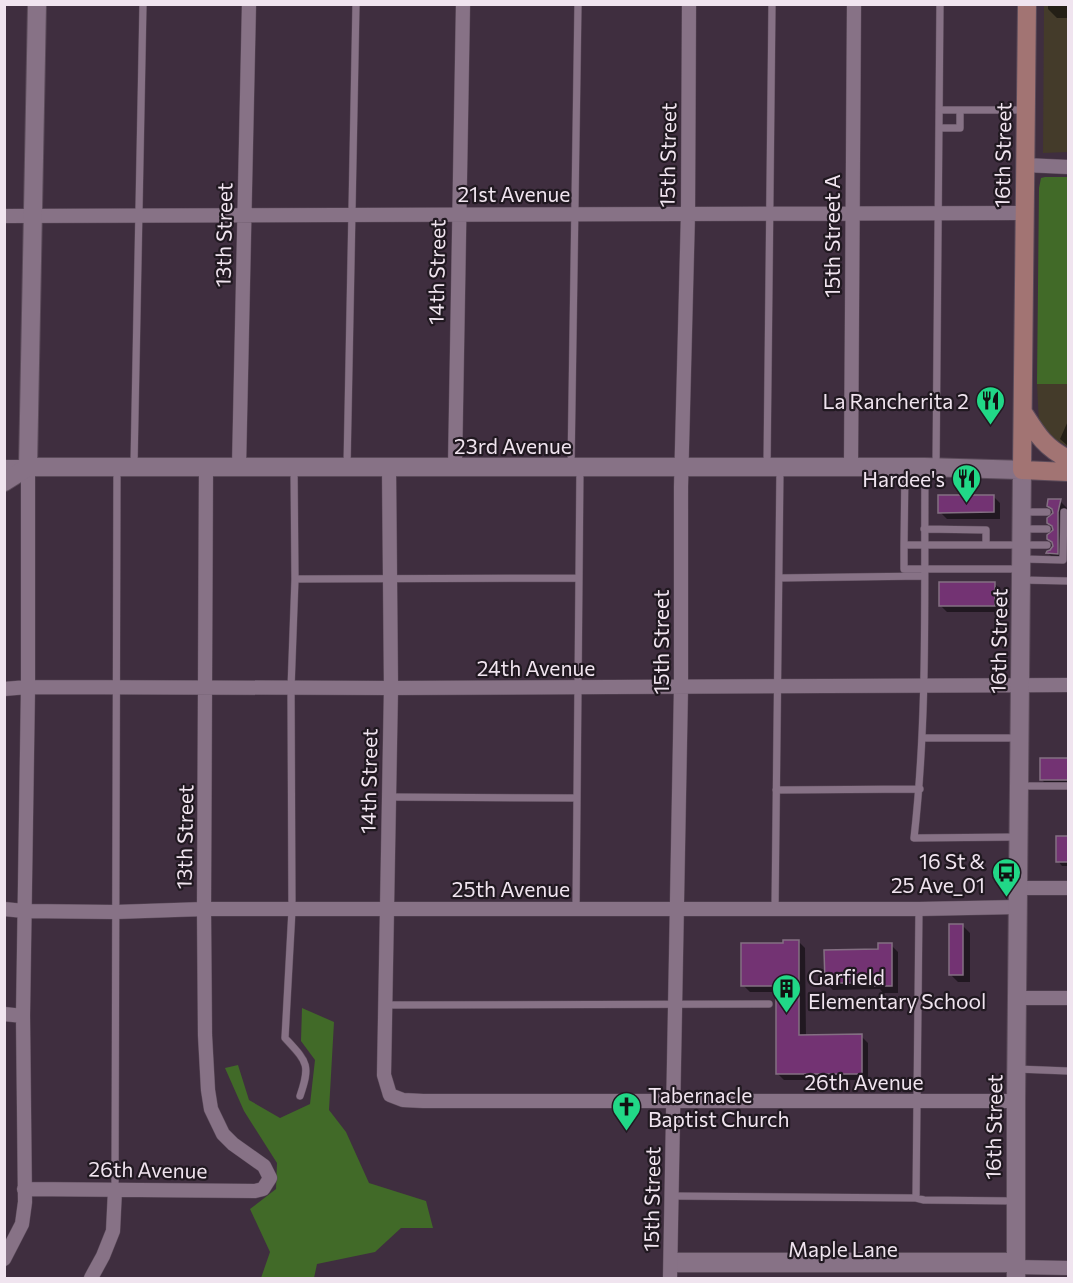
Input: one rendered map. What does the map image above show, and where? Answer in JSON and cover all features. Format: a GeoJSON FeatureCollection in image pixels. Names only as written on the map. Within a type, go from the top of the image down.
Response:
{"type":"FeatureCollection","features":[{"type":"Feature","properties":{"kind":"main road","name":"16th Street"},"geometry":{"type":"LineString","coordinates":[[1022,470],[1027,4]]}},
{"type":"Feature","properties":{"kind":"main road"},"geometry":{"type":"LineString","coordinates":[[1022,412],[1041,441],[1068,459]]}},
{"type":"Feature","properties":{"kind":"main road"},"geometry":{"type":"LineString","coordinates":[[1022,470],[1068,472]]}},
{"type":"Feature","properties":{"kind":"street"},"geometry":{"type":"LineString","coordinates":[[4,1259],[22,1224],[25,1202],[22,1016],[28,687],[28,467],[37,4]]}},
{"type":"Feature","properties":{"kind":"street","name":"13th Street"},"geometry":{"type":"LineString","coordinates":[[239,467],[249,4]]}},
{"type":"Feature","properties":{"kind":"street","name":"14th Street"},"geometry":{"type":"LineString","coordinates":[[455,467],[463,4]]}},
{"type":"Feature","properties":{"kind":"street","name":"15th Street"},"geometry":{"type":"LineString","coordinates":[[670,1268],[681,687],[689,4]]}},
{"type":"Feature","properties":{"kind":"street","name":"15th Street A"},"geometry":{"type":"LineString","coordinates":[[851,467],[854,4]]}},
{"type":"Feature","properties":{"kind":"street"},"geometry":{"type":"LineString","coordinates":[[1024,165],[1068,166]]}},
{"type":"Feature","properties":{"kind":"street","name":"21st Avenue"},"geometry":{"type":"LineString","coordinates":[[4,216],[1024,213]]}},
{"type":"Feature","properties":{"kind":"street","name":"23rd Avenue"},"geometry":{"type":"LineString","coordinates":[[4,467],[930,467],[1022,470]]}},
{"type":"Feature","properties":{"kind":"street"},"geometry":{"type":"LineString","coordinates":[[4,482],[28,467]]}},
{"type":"Feature","properties":{"kind":"street","name":"13th Street"},"geometry":{"type":"LineString","coordinates":[[206,467],[204,909],[208,1090],[211,1109],[223,1134],[264,1166],[270,1178],[268,1183]]}},
{"type":"Feature","properties":{"kind":"street","name":"14th Street"},"geometry":{"type":"LineString","coordinates":[[389,467],[388,579],[391,688],[384,1075],[390,1095]]}},
{"type":"Feature","properties":{"kind":"street","name":"16th Street"},"geometry":{"type":"LineString","coordinates":[[1016,1268],[1022,470]]}},
{"type":"Feature","properties":{"kind":"street","name":"24th Avenue"},"geometry":{"type":"LineString","coordinates":[[4,689],[28,687],[1068,685]]}},
{"type":"Feature","properties":{"kind":"street"},"geometry":{"type":"LineString","coordinates":[[1019,888],[1068,888]]}},
{"type":"Feature","properties":{"kind":"street","name":"25th Avenue"},"geometry":{"type":"LineString","coordinates":[[4,909],[115,912],[204,909],[1018,907]]}},
{"type":"Feature","properties":{"kind":"street"},"geometry":{"type":"LineString","coordinates":[[1018,998],[1068,998]]}},
{"type":"Feature","properties":{"kind":"street"},"geometry":{"type":"LineString","coordinates":[[4,1014],[22,1016]]}},
{"type":"Feature","properties":{"kind":"street","name":"26th Avenue"},"geometry":{"type":"LineString","coordinates":[[390,1095],[403,1100],[423,1101],[1016,1101]]}},
{"type":"Feature","properties":{"kind":"street","name":"26th Avenue"},"geometry":{"type":"LineString","coordinates":[[24,1189],[255,1191],[263,1189],[268,1183]]}},
{"type":"Feature","properties":{"kind":"street"},"geometry":{"type":"LineString","coordinates":[[91,1278],[113,1231],[115,1190]]}},
{"type":"Feature","properties":{"kind":"street","name":"Maple Lane"},"geometry":{"type":"LineString","coordinates":[[670,1268],[1016,1268]]}},
{"type":"Feature","properties":{"kind":"street"},"geometry":{"type":"LineString","coordinates":[[1016,1268],[1068,1268]]}},
{"type":"Feature","properties":{"kind":"lane"},"geometry":{"type":"LineString","coordinates":[[115,1190],[116,687],[139,216],[143,4]]}},
{"type":"Feature","properties":{"kind":"lane"},"geometry":{"type":"LineString","coordinates":[[347,467],[356,4]]}},
{"type":"Feature","properties":{"kind":"lane"},"geometry":{"type":"LineString","coordinates":[[576,909],[579,578],[575,467],[578,4]]}},
{"type":"Feature","properties":{"kind":"lane"},"geometry":{"type":"LineString","coordinates":[[772,4],[769,213],[773,467],[779,578],[775,909]]}},
{"type":"Feature","properties":{"kind":"lane"},"geometry":{"type":"LineString","coordinates":[[940,4],[938,213],[930,467],[924,529],[924,686],[920,789],[914,838],[1018,837]]}},
{"type":"Feature","properties":{"kind":"lane"},"geometry":{"type":"LineString","coordinates":[[939,110],[1025,110]]}},
{"type":"Feature","properties":{"kind":"lane"},"geometry":{"type":"LineString","coordinates":[[939,128],[960,128],[960,110]]}},
{"type":"Feature","properties":{"kind":"lane"},"geometry":{"type":"LineString","coordinates":[[294,467],[295,579],[291,688],[292,910],[285,1038],[304,1060],[306,1077],[300,1096]]}},
{"type":"Feature","properties":{"kind":"lane"},"geometry":{"type":"LineString","coordinates":[[905,467],[904,569],[924,572]]}},
{"type":"Feature","properties":{"kind":"lane"},"geometry":{"type":"LineString","coordinates":[[1021,549],[1047,512]]}},
{"type":"Feature","properties":{"kind":"lane"},"geometry":{"type":"LineString","coordinates":[[904,545],[986,545],[1021,549],[1063,560],[1061,545],[1064,512]]}},
{"type":"Feature","properties":{"kind":"lane"},"geometry":{"type":"LineString","coordinates":[[924,529],[986,530],[986,545]]}},
{"type":"Feature","properties":{"kind":"lane"},"geometry":{"type":"LineString","coordinates":[[1021,549],[1047,529]]}},
{"type":"Feature","properties":{"kind":"lane"},"geometry":{"type":"LineString","coordinates":[[779,578],[924,572],[1047,545]]}},
{"type":"Feature","properties":{"kind":"lane"},"geometry":{"type":"LineString","coordinates":[[1021,549],[1068,581]]}},
{"type":"Feature","properties":{"kind":"lane"},"geometry":{"type":"LineString","coordinates":[[295,579],[579,578]]}},
{"type":"Feature","properties":{"kind":"lane"},"geometry":{"type":"LineString","coordinates":[[922,738],[1019,738]]}},
{"type":"Feature","properties":{"kind":"lane"},"geometry":{"type":"LineString","coordinates":[[1019,786],[1068,786]]}},
{"type":"Feature","properties":{"kind":"lane"},"geometry":{"type":"LineString","coordinates":[[776,790],[920,789]]}},
{"type":"Feature","properties":{"kind":"lane"},"geometry":{"type":"LineString","coordinates":[[388,797],[577,798]]}},
{"type":"Feature","properties":{"kind":"lane"},"geometry":{"type":"LineString","coordinates":[[916,1198],[919,909]]}},
{"type":"Feature","properties":{"kind":"lane"},"geometry":{"type":"LineString","coordinates":[[385,1005],[769,1004]]}},
{"type":"Feature","properties":{"kind":"lane"},"geometry":{"type":"LineString","coordinates":[[1017,1069],[1068,1071]]}},
{"type":"Feature","properties":{"kind":"lane"},"geometry":{"type":"LineString","coordinates":[[672,1196],[1015,1201]]}},
{"type":"Feature","properties":{"kind":"shaded area"},"geometry":{"type":"Polygon","coordinates":[[[1044,5],[1068,5],[1068,152],[1043,153],[1044,5]]]}},
{"type":"Feature","properties":{"kind":"shaded area"},"geometry":{"type":"Polygon","coordinates":[[[1037,384],[1068,384],[1068,447],[1048,435],[1039,423],[1037,384]]]}},
{"type":"Feature","properties":{"kind":"green space"},"geometry":{"type":"Polygon","coordinates":[[[1068,177],[1068,384],[1037,384],[1039,188],[1041,178],[1068,177]]]}},
{"type":"Feature","properties":{"kind":"green space"},"geometry":{"type":"Polygon","coordinates":[[[302,1008],[334,1022],[329,1110],[346,1132],[369,1183],[426,1201],[433,1228],[401,1228],[375,1252],[317,1264],[314,1278],[261,1278],[270,1252],[250,1209],[276,1189],[277,1163],[244,1111],[225,1068],[238,1065],[249,1100],[280,1118],[310,1104],[315,1060],[301,1041],[302,1008]]]}},
{"type":"Feature","properties":{"kind":"building","name":"Hardee's"},"geometry":{"type":"Polygon","coordinates":[[[938,495],[994,495],[994,512],[938,513],[938,495]]]}},
{"type":"Feature","properties":{"kind":"building"},"geometry":{"type":"Polygon","coordinates":[[[1048,499],[1061,499],[1058,512],[1058,554],[1046,553],[1053,546],[1052,542],[1047,539],[1047,535],[1053,530],[1052,526],[1047,523],[1047,518],[1053,513],[1052,509],[1047,506],[1048,499]]]}},
{"type":"Feature","properties":{"kind":"building"},"geometry":{"type":"Polygon","coordinates":[[[939,582],[995,582],[995,606],[939,606],[939,582]]]}},
{"type":"Feature","properties":{"kind":"building"},"geometry":{"type":"Polygon","coordinates":[[[1040,758],[1068,758],[1068,780],[1040,780],[1040,758]]]}},
{"type":"Feature","properties":{"kind":"building"},"geometry":{"type":"Polygon","coordinates":[[[1056,836],[1068,836],[1068,862],[1056,862],[1056,836]]]}},
{"type":"Feature","properties":{"kind":"building"},"geometry":{"type":"Polygon","coordinates":[[[949,924],[963,924],[963,975],[949,975],[949,924]]]}},
{"type":"Feature","properties":{"kind":"building","name":"Garfield Elementary School"},"geometry":{"type":"Polygon","coordinates":[[[783,940],[799,940],[799,1035],[862,1034],[862,1074],[776,1074],[776,986],[741,986],[741,943],[783,943],[783,940]]]}},
{"type":"Feature","properties":{"kind":"building"},"geometry":{"type":"Polygon","coordinates":[[[878,943],[892,943],[892,986],[875,986],[875,983],[825,983],[824,950],[878,949],[878,943]]]}},
{"type":"Feature","properties":{"kind":"place","name":"La Rancherita 2"},"geometry":{"type":"Point","coordinates":[990,426]}},
{"type":"Feature","properties":{"kind":"place","name":"Hardee's"},"geometry":{"type":"Point","coordinates":[966,504]}},
{"type":"Feature","properties":{"kind":"place","name":"16 St & 25 Ave_01"},"geometry":{"type":"Point","coordinates":[1006,898]}},
{"type":"Feature","properties":{"kind":"place","name":"Garfield Elementary School"},"geometry":{"type":"Point","coordinates":[787,1014]}},
{"type":"Feature","properties":{"kind":"place","name":"Tabernacle Baptist Church"},"geometry":{"type":"Point","coordinates":[627,1132]}}]}
